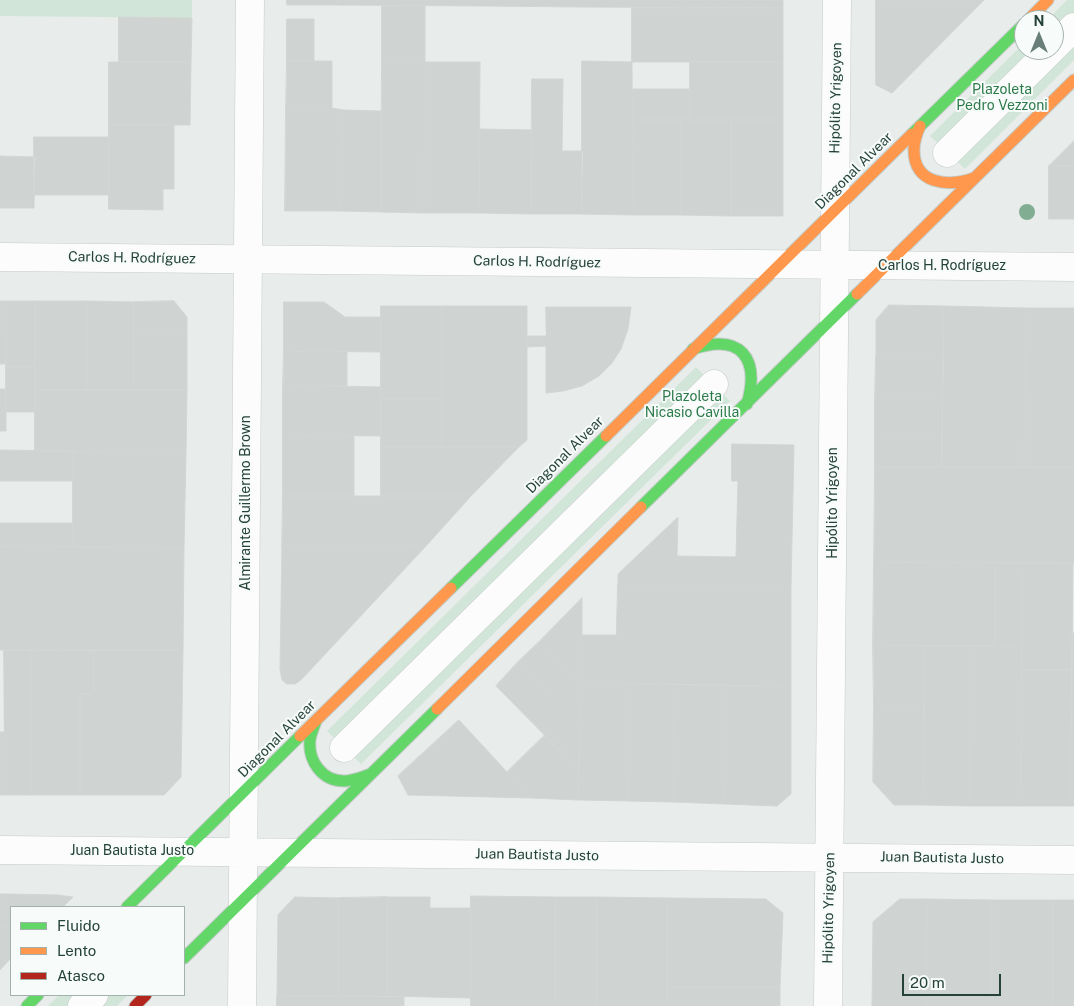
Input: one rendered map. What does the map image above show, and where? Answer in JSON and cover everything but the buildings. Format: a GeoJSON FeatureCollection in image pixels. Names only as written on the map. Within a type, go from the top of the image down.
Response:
{"type":"FeatureCollection","features":[{"type":"Feature","properties":{"kind":"main road"},"geometry":{"type":"LineString","coordinates":[[1038,10],[1048,0]]}},
{"type":"Feature","properties":{"kind":"main road","name":"Diagonal Alvear"},"geometry":{"type":"LineString","coordinates":[[128,906],[1014,34]]}},
{"type":"Feature","properties":{"kind":"main road"},"geometry":{"type":"LineString","coordinates":[[185,957],[888,266],[1074,80]]}},
{"type":"Feature","properties":{"kind":"main road"},"geometry":{"type":"LineString","coordinates":[[920,126],[915,140],[914,152],[920,169],[927,177],[944,184],[957,184],[974,178]]}},
{"type":"Feature","properties":{"kind":"main road"},"geometry":{"type":"LineString","coordinates":[[693,349],[705,344],[721,343],[736,348],[744,355],[752,371],[753,379],[752,392],[747,404]]}},
{"type":"Feature","properties":{"kind":"main road"},"geometry":{"type":"LineString","coordinates":[[316,721],[310,737],[310,756],[315,766],[323,774],[340,781],[352,780],[371,774]]}},
{"type":"Feature","properties":{"kind":"main road"},"geometry":{"type":"LineString","coordinates":[[27,1006],[37,996]]}},
{"type":"Feature","properties":{"kind":"main road"},"geometry":{"type":"LineString","coordinates":[[135,1006],[145,996]]}},
{"type":"Feature","properties":{"kind":"street","name":"Almirante Guillermo Brown"},"geometry":{"type":"LineString","coordinates":[[242,1006],[250,0]]}},
{"type":"Feature","properties":{"kind":"street","name":"Hipólito Yrigoyen"},"geometry":{"type":"LineString","coordinates":[[828,1006],[837,0]]}},
{"type":"Feature","properties":{"kind":"street"},"geometry":{"type":"LineString","coordinates":[[1064,36],[1074,27]]}},
{"type":"Feature","properties":{"kind":"street"},"geometry":{"type":"LineString","coordinates":[[948,153],[1040,60]]}},
{"type":"Feature","properties":{"kind":"street","name":"Carlos H. Rodríguez"},"geometry":{"type":"LineString","coordinates":[[0,257],[1074,267]]}},
{"type":"Feature","properties":{"kind":"street"},"geometry":{"type":"LineString","coordinates":[[344,748],[714,384]]}},
{"type":"Feature","properties":{"kind":"street","name":"Juan Bautista Justo"},"geometry":{"type":"LineString","coordinates":[[0,850],[1074,860]]}},
{"type":"Feature","properties":{"kind":"street"},"geometry":{"type":"LineString","coordinates":[[82,1006],[93,996]]}},
{"type":"Feature","properties":{"kind":"green space"},"geometry":{"type":"Polygon","coordinates":[[[0,0],[192,0],[192,18],[0,16],[0,0]]]}},
{"type":"Feature","properties":{"kind":"green space","name":"Plazoleta Pedro Vezzoni"},"geometry":{"type":"Polygon","coordinates":[[[1067,0],[1074,0],[1074,60],[965,169],[930,136],[1014,53],[1014,60],[1064,60],[1064,10],[1057,10],[1067,0]]]}},
{"type":"Feature","properties":{"kind":"green space","name":"Plazoleta Nicasio Cavilla"},"geometry":{"type":"Polygon","coordinates":[[[696,367],[730,401],[361,764],[327,731],[696,367]]]}},
{"type":"Feature","properties":{"kind":"green space"},"geometry":{"type":"Polygon","coordinates":[[[58,996],[127,996],[117,1006],[48,1006],[58,996]]]}},
{"type":"Feature","properties":{"kind":"traffic: fast"},"geometry":{"type":"LineString","coordinates":[[912,134],[1014,34]]}},
{"type":"Feature","properties":{"kind":"traffic: fast"},"geometry":{"type":"LineString","coordinates":[[641,507],[857,294]]}},
{"type":"Feature","properties":{"kind":"traffic: fast"},"geometry":{"type":"LineString","coordinates":[[693,349],[724,344],[735,347],[743,353],[751,374],[747,404]]}},
{"type":"Feature","properties":{"kind":"traffic: fast"},"geometry":{"type":"LineString","coordinates":[[451,588],[606,436]]}},
{"type":"Feature","properties":{"kind":"traffic: fast"},"geometry":{"type":"LineString","coordinates":[[185,957],[437,709]]}},
{"type":"Feature","properties":{"kind":"traffic: fast"},"geometry":{"type":"LineString","coordinates":[[316,721],[310,737],[310,748],[314,762],[323,774],[329,778],[344,781],[354,780],[371,774]]}},
{"type":"Feature","properties":{"kind":"traffic: fast"},"geometry":{"type":"LineString","coordinates":[[128,906],[300,736]]}},
{"type":"Feature","properties":{"kind":"traffic: fast"},"geometry":{"type":"LineString","coordinates":[[27,1006],[37,996]]}},
{"type":"Feature","properties":{"kind":"traffic: slow"},"geometry":{"type":"LineString","coordinates":[[1038,10],[1048,0]]}},
{"type":"Feature","properties":{"kind":"traffic: slow"},"geometry":{"type":"LineString","coordinates":[[857,294],[1074,80]]}},
{"type":"Feature","properties":{"kind":"traffic: slow"},"geometry":{"type":"LineString","coordinates":[[920,126],[914,149],[915,161],[919,170],[934,180],[944,182],[964,181],[974,178]]}},
{"type":"Feature","properties":{"kind":"traffic: slow"},"geometry":{"type":"LineString","coordinates":[[606,436],[912,134]]}},
{"type":"Feature","properties":{"kind":"traffic: slow"},"geometry":{"type":"LineString","coordinates":[[437,709],[641,507]]}},
{"type":"Feature","properties":{"kind":"traffic: slow"},"geometry":{"type":"LineString","coordinates":[[300,736],[451,588]]}},
{"type":"Feature","properties":{"kind":"traffic: jam"},"geometry":{"type":"LineString","coordinates":[[135,1006],[145,996]]}}]}
